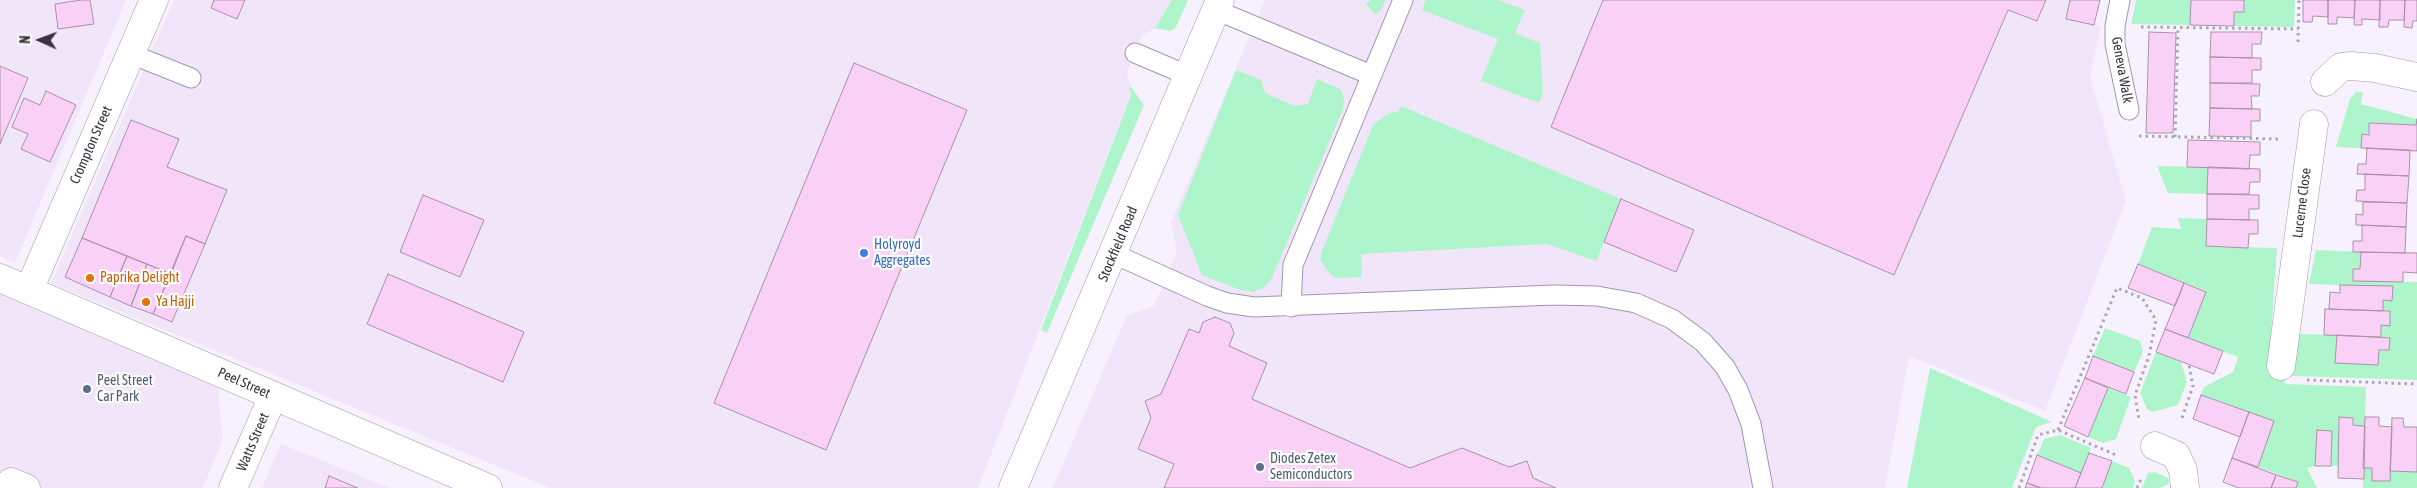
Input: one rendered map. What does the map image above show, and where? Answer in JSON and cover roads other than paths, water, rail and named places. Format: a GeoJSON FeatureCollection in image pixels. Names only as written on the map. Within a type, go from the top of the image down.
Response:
{"type":"FeatureCollection","features":[{"type":"Feature","properties":{"kind":"street","name":"Crompton Street"},"geometry":{"type":"LineString","coordinates":[[29,290],[154,0]]}},
{"type":"Feature","properties":{"kind":"street","name":"Stockfield Road"},"geometry":{"type":"LineString","coordinates":[[1013,488],[1114,254],[1187,75],[1218,5]]}},
{"type":"Feature","properties":{"kind":"street"},"geometry":{"type":"LineString","coordinates":[[2325,82],[2341,67],[2350,66],[2375,68],[2417,77]]}},
{"type":"Feature","properties":{"kind":"street","name":"Lucerne Close"},"geometry":{"type":"LineString","coordinates":[[2281,366],[2312,132]]}},
{"type":"Feature","properties":{"kind":"street","name":"Peel Street"},"geometry":{"type":"LineString","coordinates":[[0,278],[488,488]]}},
{"type":"Feature","properties":{"kind":"street","name":"Watts Street"},"geometry":{"type":"LineString","coordinates":[[233,488],[273,396]]}},
{"type":"Feature","properties":{"kind":"street"},"geometry":{"type":"LineString","coordinates":[[2155,446],[2176,455],[2184,470],[2184,488]]}},
{"type":"Feature","properties":{"kind":"lane"},"geometry":{"type":"LineString","coordinates":[[1291,307],[1293,265],[1403,0]]}},
{"type":"Feature","properties":{"kind":"lane","name":"Geneva Walk"},"geometry":{"type":"LineString","coordinates":[[2120,0],[2115,26],[2115,44],[2129,110]]}},
{"type":"Feature","properties":{"kind":"lane"},"geometry":{"type":"LineString","coordinates":[[1218,5],[1371,75]]}},
{"type":"Feature","properties":{"kind":"lane"},"geometry":{"type":"LineString","coordinates":[[1135,53],[1187,75]]}},
{"type":"Feature","properties":{"kind":"lane"},"geometry":{"type":"LineString","coordinates":[[131,54],[191,78]]}},
{"type":"Feature","properties":{"kind":"lane"},"geometry":{"type":"LineString","coordinates":[[1114,254],[1159,276],[1227,303],[1254,307],[1554,295],[1597,296],[1636,303],[1672,319],[1703,342],[1725,367],[1738,390],[1751,424],[1763,488]]}},
{"type":"Feature","properties":{"kind":"place","name":"Holyroyd Aggregates"},"geometry":{"type":"Point","coordinates":[864,253]}},
{"type":"Feature","properties":{"kind":"place","name":"Paprika Delight"},"geometry":{"type":"Point","coordinates":[90,278]}},
{"type":"Feature","properties":{"kind":"place","name":"Ya Hajji"},"geometry":{"type":"Point","coordinates":[146,302]}},
{"type":"Feature","properties":{"kind":"place","name":"Peel Street Car Park"},"geometry":{"type":"Point","coordinates":[87,389]}},
{"type":"Feature","properties":{"kind":"place","name":"Diodes Zetex Semiconductors"},"geometry":{"type":"Point","coordinates":[1260,467]}}]}
